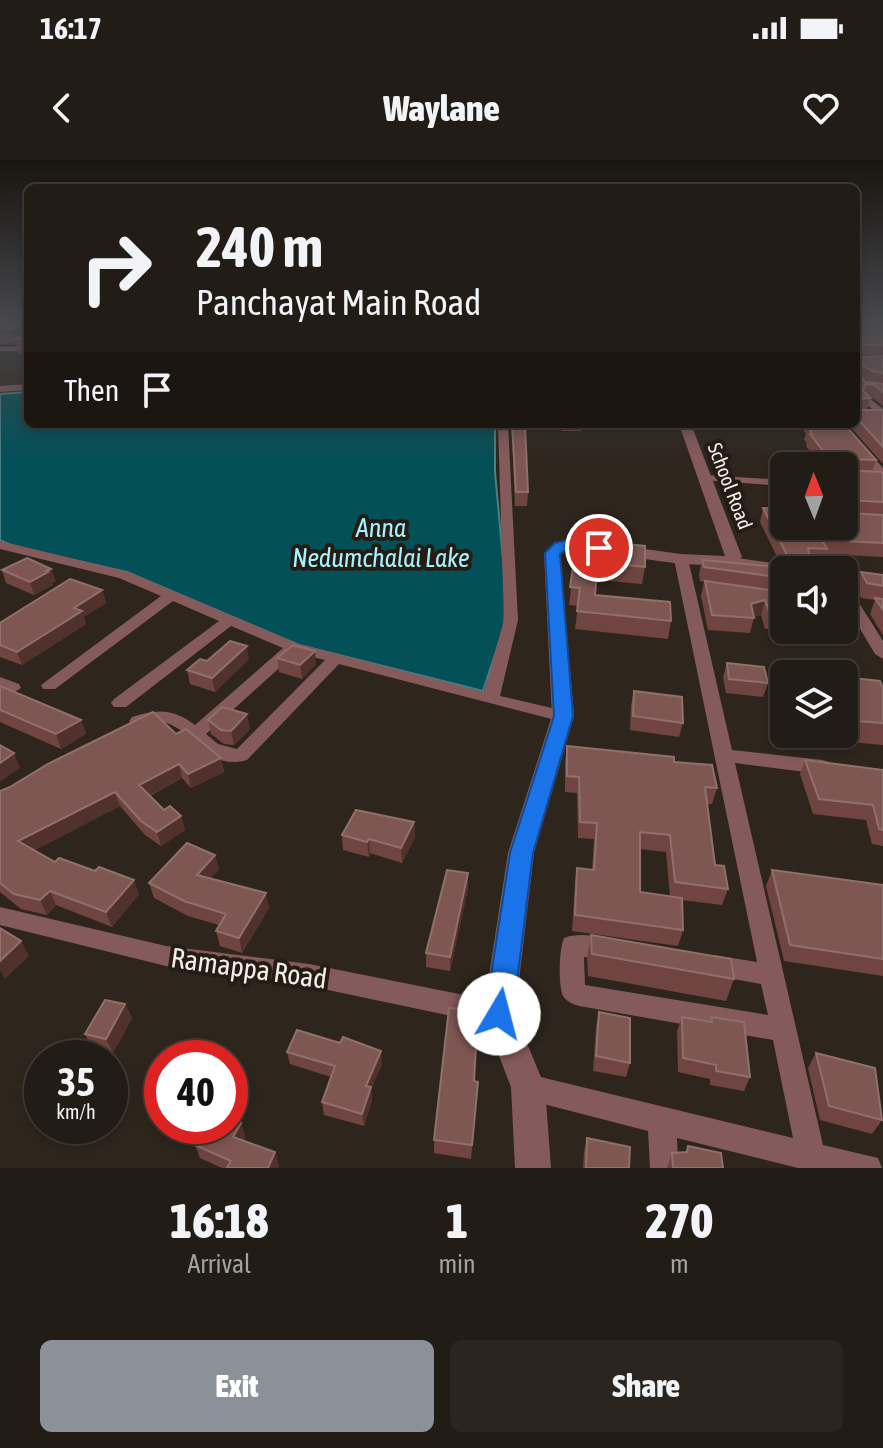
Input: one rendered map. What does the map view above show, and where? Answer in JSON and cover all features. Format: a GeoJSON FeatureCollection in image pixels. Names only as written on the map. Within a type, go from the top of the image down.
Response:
{"type":"FeatureCollection","features":[{"type":"Feature","properties":{"kind":"street"},"geometry":{"type":"LineString","coordinates":[[0,389],[24,387]]}},
{"type":"Feature","properties":{"kind":"street"},"geometry":{"type":"LineString","coordinates":[[866,400],[883,415]]}},
{"type":"Feature","properties":{"kind":"street"},"geometry":{"type":"LineString","coordinates":[[870,416],[883,415]]}},
{"type":"Feature","properties":{"kind":"street"},"geometry":{"type":"LineString","coordinates":[[491,699],[511,620],[503,428]]}},
{"type":"Feature","properties":{"kind":"street","name":"School Road"},"geometry":{"type":"LineString","coordinates":[[686,428],[734,557],[741,566]]}},
{"type":"Feature","properties":{"kind":"street"},"geometry":{"type":"LineString","coordinates":[[842,428],[879,480]]}},
{"type":"Feature","properties":{"kind":"street"},"geometry":{"type":"LineString","coordinates":[[705,478],[770,482]]}},
{"type":"Feature","properties":{"kind":"street"},"geometry":{"type":"LineString","coordinates":[[533,1168],[528,1087],[499,1014],[521,853],[563,716],[552,553],[560,546],[572,544],[770,568]]}},
{"type":"Feature","properties":{"kind":"street"},"geometry":{"type":"LineString","coordinates":[[0,545],[124,575],[293,647],[563,716]]}},
{"type":"Feature","properties":{"kind":"street"},"geometry":{"type":"LineString","coordinates":[[681,559],[811,1157]]}},
{"type":"Feature","properties":{"kind":"street"},"geometry":{"type":"LineString","coordinates":[[698,589],[690,583],[690,565],[741,566],[770,573]]}},
{"type":"Feature","properties":{"kind":"street"},"geometry":{"type":"LineString","coordinates":[[72,584],[97,569]]}},
{"type":"Feature","properties":{"kind":"street"},"geometry":{"type":"LineString","coordinates":[[49,685],[172,595]]}},
{"type":"Feature","properties":{"kind":"street"},"geometry":{"type":"LineString","coordinates":[[858,602],[883,654]]}},
{"type":"Feature","properties":{"kind":"street"},"geometry":{"type":"LineString","coordinates":[[120,703],[229,620]]}},
{"type":"Feature","properties":{"kind":"street"},"geometry":{"type":"LineString","coordinates":[[194,735],[293,647]]}},
{"type":"Feature","properties":{"kind":"street"},"geometry":{"type":"LineString","coordinates":[[122,729],[146,717],[164,714],[176,718],[215,752],[241,756],[335,659]]}},
{"type":"Feature","properties":{"kind":"street"},"geometry":{"type":"LineString","coordinates":[[724,755],[840,769]]}},
{"type":"Feature","properties":{"kind":"street","name":"Ramappa Road"},"geometry":{"type":"LineString","coordinates":[[0,918],[166,956],[309,975],[499,1014]]}},
{"type":"Feature","properties":{"kind":"street"},"geometry":{"type":"LineString","coordinates":[[629,952],[572,945],[573,990],[595,1000],[783,1030]]}},
{"type":"Feature","properties":{"kind":"street"},"geometry":{"type":"LineString","coordinates":[[692,962],[771,975]]}},
{"type":"Feature","properties":{"kind":"street"},"geometry":{"type":"LineString","coordinates":[[528,1087],[811,1157],[868,1168]]}},
{"type":"Feature","properties":{"kind":"street"},"geometry":{"type":"LineString","coordinates":[[662,1121],[664,1168]]}},
{"type":"Feature","properties":{"kind":"water","name":"Anna Nedumchalai Lake"},"geometry":{"type":"Polygon","coordinates":[[[24,392],[24,428],[495,428],[495,472],[506,592],[504,627],[483,691],[299,645],[127,572],[15,547],[0,540],[0,394],[24,392]]]}},
{"type":"Feature","properties":{"kind":"building"},"geometry":{"type":"Polygon","coordinates":[[[862,365],[883,365],[883,373],[862,365]]]}},
{"type":"Feature","properties":{"kind":"building"},"geometry":{"type":"Polygon","coordinates":[[[860,377],[866,382],[883,384],[883,392],[874,385],[866,384],[863,391],[871,398],[860,399],[860,377]]]}},
{"type":"Feature","properties":{"kind":"building"},"geometry":{"type":"Polygon","coordinates":[[[860,410],[883,410],[883,447],[860,421],[860,410]]]}},
{"type":"Feature","properties":{"kind":"building"},"geometry":{"type":"Polygon","coordinates":[[[512,428],[525,428],[528,492],[516,492],[512,428]]]}},
{"type":"Feature","properties":{"kind":"building"},"geometry":{"type":"Polygon","coordinates":[[[809,428],[848,428],[876,460],[858,459],[858,452],[824,452],[809,428]]]}},
{"type":"Feature","properties":{"kind":"building"},"geometry":{"type":"Polygon","coordinates":[[[858,471],[883,472],[883,502],[858,501],[858,471]]]}},
{"type":"Feature","properties":{"kind":"building"},"geometry":{"type":"Polygon","coordinates":[[[763,508],[770,508],[770,522],[763,508]]]}},
{"type":"Feature","properties":{"kind":"building"},"geometry":{"type":"Polygon","coordinates":[[[858,514],[883,515],[883,543],[822,540],[858,540],[858,514]]]}},
{"type":"Feature","properties":{"kind":"building"},"geometry":{"type":"Polygon","coordinates":[[[577,539],[645,546],[645,567],[598,562],[595,595],[670,602],[671,621],[577,611],[580,588],[570,587],[577,539]]]}},
{"type":"Feature","properties":{"kind":"building"},"geometry":{"type":"Polygon","coordinates":[[[779,540],[822,540],[827,549],[808,548],[809,556],[787,555],[779,540]]]}},
{"type":"Feature","properties":{"kind":"building"},"geometry":{"type":"Polygon","coordinates":[[[27,558],[51,569],[30,582],[2,570],[27,558]]]}},
{"type":"Feature","properties":{"kind":"building"},"geometry":{"type":"Polygon","coordinates":[[[702,560],[770,566],[770,576],[704,567],[702,560]]]}},
{"type":"Feature","properties":{"kind":"building"},"geometry":{"type":"Polygon","coordinates":[[[861,572],[883,575],[883,586],[867,583],[861,572]]]}},
{"type":"Feature","properties":{"kind":"building"},"geometry":{"type":"Polygon","coordinates":[[[70,579],[102,590],[74,608],[82,611],[17,652],[0,645],[0,623],[70,579]]]}},
{"type":"Feature","properties":{"kind":"building"},"geometry":{"type":"Polygon","coordinates":[[[705,581],[770,590],[770,614],[765,600],[751,604],[754,618],[712,615],[705,581]]]}},
{"type":"Feature","properties":{"kind":"building"},"geometry":{"type":"Polygon","coordinates":[[[875,598],[883,599],[883,610],[875,598]]]}},
{"type":"Feature","properties":{"kind":"building"},"geometry":{"type":"Polygon","coordinates":[[[230,641],[247,646],[212,678],[187,670],[200,659],[207,661],[230,641]]]}},
{"type":"Feature","properties":{"kind":"building"},"geometry":{"type":"Polygon","coordinates":[[[293,645],[315,651],[300,665],[277,658],[293,645]]]}},
{"type":"Feature","properties":{"kind":"building"},"geometry":{"type":"Polygon","coordinates":[[[727,663],[764,667],[768,683],[729,679],[727,663]]]}},
{"type":"Feature","properties":{"kind":"building"},"geometry":{"type":"Polygon","coordinates":[[[858,679],[880,681],[883,688],[883,723],[858,721],[858,679]]]}},
{"type":"Feature","properties":{"kind":"building"},"geometry":{"type":"Polygon","coordinates":[[[0,686],[81,720],[56,734],[0,710],[0,686]]]}},
{"type":"Feature","properties":{"kind":"building"},"geometry":{"type":"Polygon","coordinates":[[[634,691],[682,697],[683,723],[633,716],[634,691]]]}},
{"type":"Feature","properties":{"kind":"building"},"geometry":{"type":"Polygon","coordinates":[[[222,707],[247,714],[231,731],[221,730],[208,720],[222,707]]]}},
{"type":"Feature","properties":{"kind":"building"},"geometry":{"type":"Polygon","coordinates":[[[153,712],[176,734],[186,729],[221,758],[188,774],[179,764],[139,785],[164,810],[170,806],[181,816],[157,832],[141,821],[115,792],[18,841],[55,862],[59,858],[95,871],[99,867],[134,880],[106,912],[50,891],[40,900],[14,894],[0,883],[0,791],[153,712]]]}},
{"type":"Feature","properties":{"kind":"building"},"geometry":{"type":"Polygon","coordinates":[[[0,745],[14,753],[0,763],[0,745]]]}},
{"type":"Feature","properties":{"kind":"building"},"geometry":{"type":"Polygon","coordinates":[[[567,746],[674,757],[674,762],[712,765],[717,788],[705,787],[715,865],[724,866],[728,889],[675,882],[670,835],[640,832],[640,892],[682,898],[683,930],[575,915],[577,868],[594,870],[597,823],[580,822],[579,777],[567,776],[567,746]]]}},
{"type":"Feature","properties":{"kind":"building"},"geometry":{"type":"Polygon","coordinates":[[[805,760],[883,770],[883,830],[879,829],[873,805],[819,799],[805,760]]]}},
{"type":"Feature","properties":{"kind":"building"},"geometry":{"type":"Polygon","coordinates":[[[356,810],[414,822],[401,848],[369,839],[367,842],[342,835],[356,810]]]}},
{"type":"Feature","properties":{"kind":"building"},"geometry":{"type":"Polygon","coordinates":[[[187,843],[215,855],[197,875],[266,893],[239,938],[216,931],[226,914],[184,901],[149,883],[187,843]]]}},
{"type":"Feature","properties":{"kind":"building"},"geometry":{"type":"Polygon","coordinates":[[[447,870],[468,873],[450,957],[426,953],[447,870]]]}},
{"type":"Feature","properties":{"kind":"building"},"geometry":{"type":"Polygon","coordinates":[[[772,870],[883,885],[883,959],[790,945],[772,870]]]}},
{"type":"Feature","properties":{"kind":"building"},"geometry":{"type":"Polygon","coordinates":[[[0,928],[21,941],[0,961],[0,928]]]}},
{"type":"Feature","properties":{"kind":"building"},"geometry":{"type":"Polygon","coordinates":[[[591,935],[731,959],[734,979],[592,954],[591,935]]]}},
{"type":"Feature","properties":{"kind":"building"},"geometry":{"type":"Polygon","coordinates":[[[105,1000],[125,1004],[106,1039],[85,1034],[105,1000]]]}},
{"type":"Feature","properties":{"kind":"building"},"geometry":{"type":"Polygon","coordinates":[[[449,1008],[478,1010],[474,1081],[478,1082],[472,1145],[434,1140],[449,1008]]]}},
{"type":"Feature","properties":{"kind":"building"},"geometry":{"type":"Polygon","coordinates":[[[599,1012],[630,1018],[630,1063],[596,1056],[599,1012]]]}},
{"type":"Feature","properties":{"kind":"building"},"geometry":{"type":"Polygon","coordinates":[[[682,1017],[712,1022],[711,1017],[744,1022],[750,1077],[716,1071],[716,1065],[683,1058],[682,1017]]]}},
{"type":"Feature","properties":{"kind":"building"},"geometry":{"type":"Polygon","coordinates":[[[297,1030],[340,1043],[343,1037],[381,1051],[366,1086],[371,1087],[362,1114],[322,1102],[335,1066],[287,1052],[297,1030]]]}},
{"type":"Feature","properties":{"kind":"building"},"geometry":{"type":"Polygon","coordinates":[[[816,1053],[875,1068],[882,1120],[829,1106],[816,1053]]]}},
{"type":"Feature","properties":{"kind":"building"},"geometry":{"type":"Polygon","coordinates":[[[587,1138],[630,1147],[629,1168],[586,1168],[587,1138]]]}},
{"type":"Feature","properties":{"kind":"building"},"geometry":{"type":"Polygon","coordinates":[[[248,1142],[275,1152],[268,1168],[227,1168],[231,1161],[195,1145],[248,1142]]]}},
{"type":"Feature","properties":{"kind":"building"},"geometry":{"type":"Polygon","coordinates":[[[688,1146],[721,1153],[723,1168],[673,1168],[672,1153],[687,1152],[688,1146]]]}},
{"type":"Feature","properties":{"kind":"route"},"geometry":{"type":"LineString","coordinates":[[499,1014],[521,853],[563,716],[552,553],[560,546],[572,544],[599,548]]}}]}
